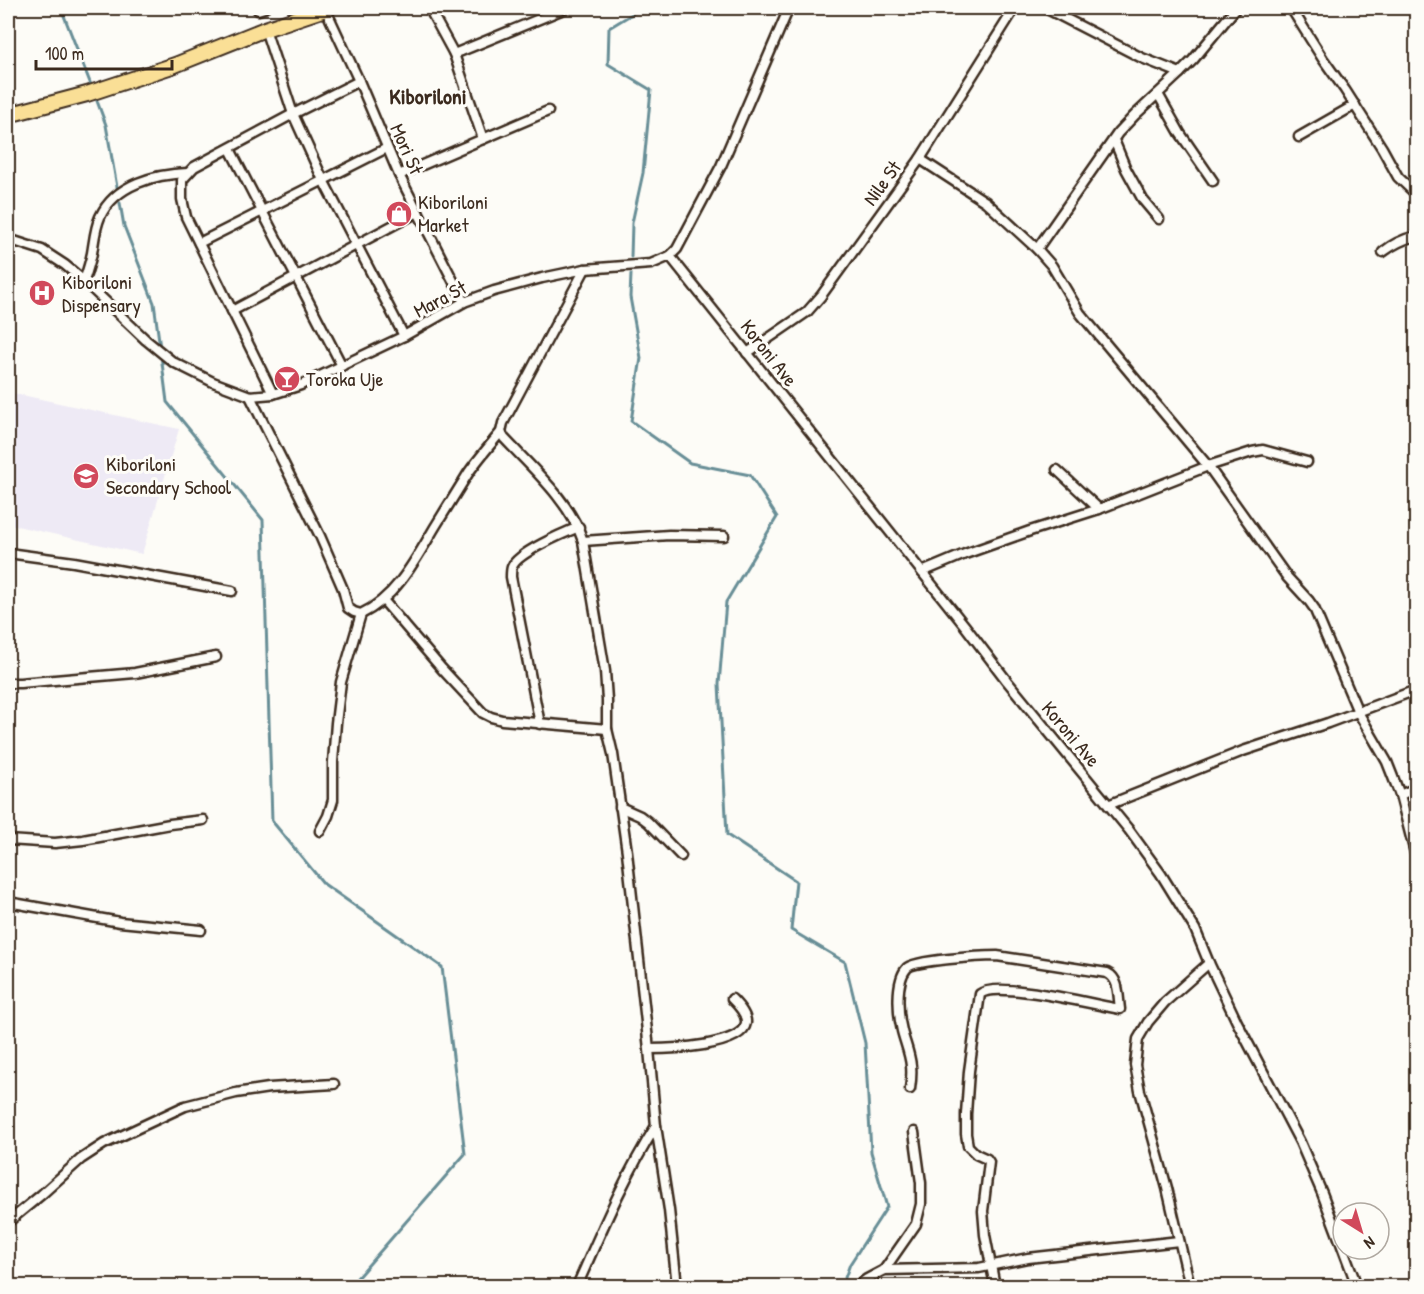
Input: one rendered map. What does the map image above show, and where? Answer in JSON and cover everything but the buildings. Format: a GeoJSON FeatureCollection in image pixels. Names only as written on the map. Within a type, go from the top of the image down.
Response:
{"type":"FeatureCollection","features":[{"type":"Feature","properties":{"kind":"highway"},"geometry":{"type":"LineString","coordinates":[[8,115],[87,94],[175,65],[265,29],[326,8]]}},
{"type":"Feature","properties":{"kind":"street","name":"Mori St"},"geometry":{"type":"LineString","coordinates":[[326,8],[399,175],[464,302]]}},
{"type":"Feature","properties":{"kind":"street"},"geometry":{"type":"LineString","coordinates":[[429,8],[454,54],[483,139]]}},
{"type":"Feature","properties":{"kind":"street"},"geometry":{"type":"LineString","coordinates":[[454,54],[566,8]]}},
{"type":"Feature","properties":{"kind":"street"},"geometry":{"type":"LineString","coordinates":[[670,256],[677,249],[721,166],[789,8]]}},
{"type":"Feature","properties":{"kind":"street","name":"Nile St"},"geometry":{"type":"LineString","coordinates":[[747,353],[807,312],[822,296],[920,159],[1015,8]]}},
{"type":"Feature","properties":{"kind":"street"},"geometry":{"type":"LineString","coordinates":[[1045,8],[1142,58],[1180,73]]}},
{"type":"Feature","properties":{"kind":"street"},"geometry":{"type":"LineString","coordinates":[[1037,249],[1118,133],[1193,60],[1236,8]]}},
{"type":"Feature","properties":{"kind":"street"},"geometry":{"type":"LineString","coordinates":[[1291,8],[1382,148],[1398,177],[1416,194]]}},
{"type":"Feature","properties":{"kind":"street"},"geometry":{"type":"LineString","coordinates":[[265,29],[293,114],[323,180],[404,336]]}},
{"type":"Feature","properties":{"kind":"street"},"geometry":{"type":"LineString","coordinates":[[273,394],[186,217],[182,199],[182,180],[194,167],[359,81]]}},
{"type":"Feature","properties":{"kind":"street"},"geometry":{"type":"LineString","coordinates":[[1158,94],[1180,133],[1213,181]]}},
{"type":"Feature","properties":{"kind":"street"},"geometry":{"type":"LineString","coordinates":[[1299,137],[1354,105]]}},
{"type":"Feature","properties":{"kind":"street"},"geometry":{"type":"LineString","coordinates":[[399,175],[548,111]]}},
{"type":"Feature","properties":{"kind":"street"},"geometry":{"type":"LineString","coordinates":[[1114,140],[1126,169],[1143,200],[1159,219]]}},
{"type":"Feature","properties":{"kind":"street"},"geometry":{"type":"LineString","coordinates":[[199,243],[387,148]]}},
{"type":"Feature","properties":{"kind":"street"},"geometry":{"type":"LineString","coordinates":[[230,149],[342,366]]}},
{"type":"Feature","properties":{"kind":"street"},"geometry":{"type":"LineString","coordinates":[[920,159],[986,202],[1052,266],[1080,313],[1208,466],[1287,577],[1314,608],[1358,712],[1387,762],[1400,795],[1416,857]]}},
{"type":"Feature","properties":{"kind":"street"},"geometry":{"type":"LineString","coordinates":[[84,281],[97,226],[107,206],[121,193],[142,181],[173,173],[188,173]]}},
{"type":"Feature","properties":{"kind":"street"},"geometry":{"type":"LineString","coordinates":[[232,311],[418,212]]}},
{"type":"Feature","properties":{"kind":"street"},"geometry":{"type":"LineString","coordinates":[[1383,252],[1391,246],[1416,236]]}},
{"type":"Feature","properties":{"kind":"street","name":"Mara St"},"geometry":{"type":"LineString","coordinates":[[8,239],[42,250],[84,281],[173,362],[213,382],[250,396],[273,394],[301,384],[404,336],[464,302],[494,291],[585,269],[651,264],[670,256]]}},
{"type":"Feature","properties":{"kind":"street","name":"Koroni Ave"},"geometry":{"type":"LineString","coordinates":[[670,256],[1006,681],[1130,830],[1167,883],[1195,929],[1237,1022],[1300,1142],[1322,1192],[1357,1287]]}},
{"type":"Feature","properties":{"kind":"street"},"geometry":{"type":"LineString","coordinates":[[250,396],[321,536],[343,589],[348,608],[361,614],[372,609],[399,583],[416,560],[471,470],[501,432],[503,423],[585,269]]}},
{"type":"Feature","properties":{"kind":"street"},"geometry":{"type":"LineString","coordinates":[[501,432],[551,488],[579,527],[583,541],[604,671],[607,729],[613,754],[628,863],[650,1048],[656,1126],[669,1210],[677,1287]]}},
{"type":"Feature","properties":{"kind":"street"},"geometry":{"type":"LineString","coordinates":[[922,572],[964,554],[1098,509],[1208,466],[1251,452],[1263,450],[1307,462]]}},
{"type":"Feature","properties":{"kind":"street"},"geometry":{"type":"LineString","coordinates":[[1057,470],[1098,509]]}},
{"type":"Feature","properties":{"kind":"street"},"geometry":{"type":"LineString","coordinates":[[540,724],[511,568],[515,562],[536,547],[579,527]]}},
{"type":"Feature","properties":{"kind":"street"},"geometry":{"type":"LineString","coordinates":[[583,541],[669,535],[724,536]]}},
{"type":"Feature","properties":{"kind":"street"},"geometry":{"type":"LineString","coordinates":[[8,553],[84,564],[232,591]]}},
{"type":"Feature","properties":{"kind":"street"},"geometry":{"type":"LineString","coordinates":[[383,600],[441,669],[483,713],[502,720],[607,729]]}},
{"type":"Feature","properties":{"kind":"street"},"geometry":{"type":"LineString","coordinates":[[320,831],[333,800],[335,732],[341,682],[361,614]]}},
{"type":"Feature","properties":{"kind":"street"},"geometry":{"type":"LineString","coordinates":[[8,683],[135,673],[216,657]]}},
{"type":"Feature","properties":{"kind":"street"},"geometry":{"type":"LineString","coordinates":[[1108,805],[1243,751],[1416,690]]}},
{"type":"Feature","properties":{"kind":"street"},"geometry":{"type":"LineString","coordinates":[[1400,795],[1416,788]]}},
{"type":"Feature","properties":{"kind":"street"},"geometry":{"type":"LineString","coordinates":[[620,807],[648,822],[681,856]]}},
{"type":"Feature","properties":{"kind":"street"},"geometry":{"type":"LineString","coordinates":[[8,840],[56,843],[203,820]]}},
{"type":"Feature","properties":{"kind":"street"},"geometry":{"type":"LineString","coordinates":[[8,902],[120,922],[201,930]]}},
{"type":"Feature","properties":{"kind":"street"},"geometry":{"type":"LineString","coordinates":[[910,1089],[912,1068],[898,1009],[899,991],[907,967],[934,961],[997,956],[1107,973],[1116,980],[1120,1009],[1007,989],[984,990],[980,995],[969,1071],[966,1134],[968,1146],[972,1151],[989,1162],[983,1211],[986,1244],[995,1287]]}},
{"type":"Feature","properties":{"kind":"street"},"geometry":{"type":"LineString","coordinates":[[1190,1287],[1135,1065],[1138,1040],[1148,1022],[1165,1002],[1209,963]]}},
{"type":"Feature","properties":{"kind":"street"},"geometry":{"type":"LineString","coordinates":[[650,1048],[698,1046],[722,1040],[740,1032],[746,1020],[732,999]]}},
{"type":"Feature","properties":{"kind":"street"},"geometry":{"type":"LineString","coordinates":[[8,1222],[96,1149],[185,1106],[236,1093],[334,1084]]}},
{"type":"Feature","properties":{"kind":"street"},"geometry":{"type":"LineString","coordinates":[[577,1287],[613,1206],[656,1126]]}},
{"type":"Feature","properties":{"kind":"street"},"geometry":{"type":"LineString","coordinates":[[858,1287],[884,1270],[916,1224],[921,1204],[921,1183],[914,1132]]}},
{"type":"Feature","properties":{"kind":"street"},"geometry":{"type":"LineString","coordinates":[[884,1270],[979,1269],[1028,1258],[1179,1241]]}},
{"type":"Feature","properties":{"kind":"shaded area","name":"Kiboriloni Secondary School"},"geometry":{"type":"Polygon","coordinates":[[[8,392],[179,429],[142,554],[8,524],[8,392]]]}},
{"type":"Feature","properties":{"kind":"waterway"},"geometry":{"type":"LineString","coordinates":[[61,8],[91,85]]}},
{"type":"Feature","properties":{"kind":"waterway"},"geometry":{"type":"LineString","coordinates":[[631,257],[632,223],[643,173],[651,90],[608,64],[609,28],[642,8]]}},
{"type":"Feature","properties":{"kind":"waterway"},"geometry":{"type":"LineString","coordinates":[[97,101],[106,125],[117,187]]}},
{"type":"Feature","properties":{"kind":"waterway"},"geometry":{"type":"LineString","coordinates":[[120,203],[124,226],[154,303],[160,348]]}},
{"type":"Feature","properties":{"kind":"waterway"},"geometry":{"type":"LineString","coordinates":[[631,274],[630,297],[641,358],[631,421],[690,463],[750,475],[777,517],[726,602],[719,684],[727,835],[796,881],[791,930],[845,962],[865,1043],[871,1152],[887,1207],[850,1264],[842,1286]]}},
{"type":"Feature","properties":{"kind":"waterway"},"geometry":{"type":"LineString","coordinates":[[161,355],[167,402],[263,520],[272,821],[324,884],[442,967],[465,1154],[350,1286]]}},
{"type":"Feature","properties":{"kind":"place","name":"Kiboriloni Market"},"geometry":{"type":"Point","coordinates":[399,214]}},
{"type":"Feature","properties":{"kind":"place","name":"Kiboriloni Dispensary"},"geometry":{"type":"Point","coordinates":[42,293]}},
{"type":"Feature","properties":{"kind":"place","name":"Toroka Uje"},"geometry":{"type":"Point","coordinates":[287,379]}},
{"type":"Feature","properties":{"kind":"place","name":"Kiboriloni Secondary School"},"geometry":{"type":"Point","coordinates":[86,476]}},
{"type":"Feature","properties":{"kind":"district","name":"Kiboriloni"},"geometry":{"type":"Point","coordinates":[428,96]}}]}
